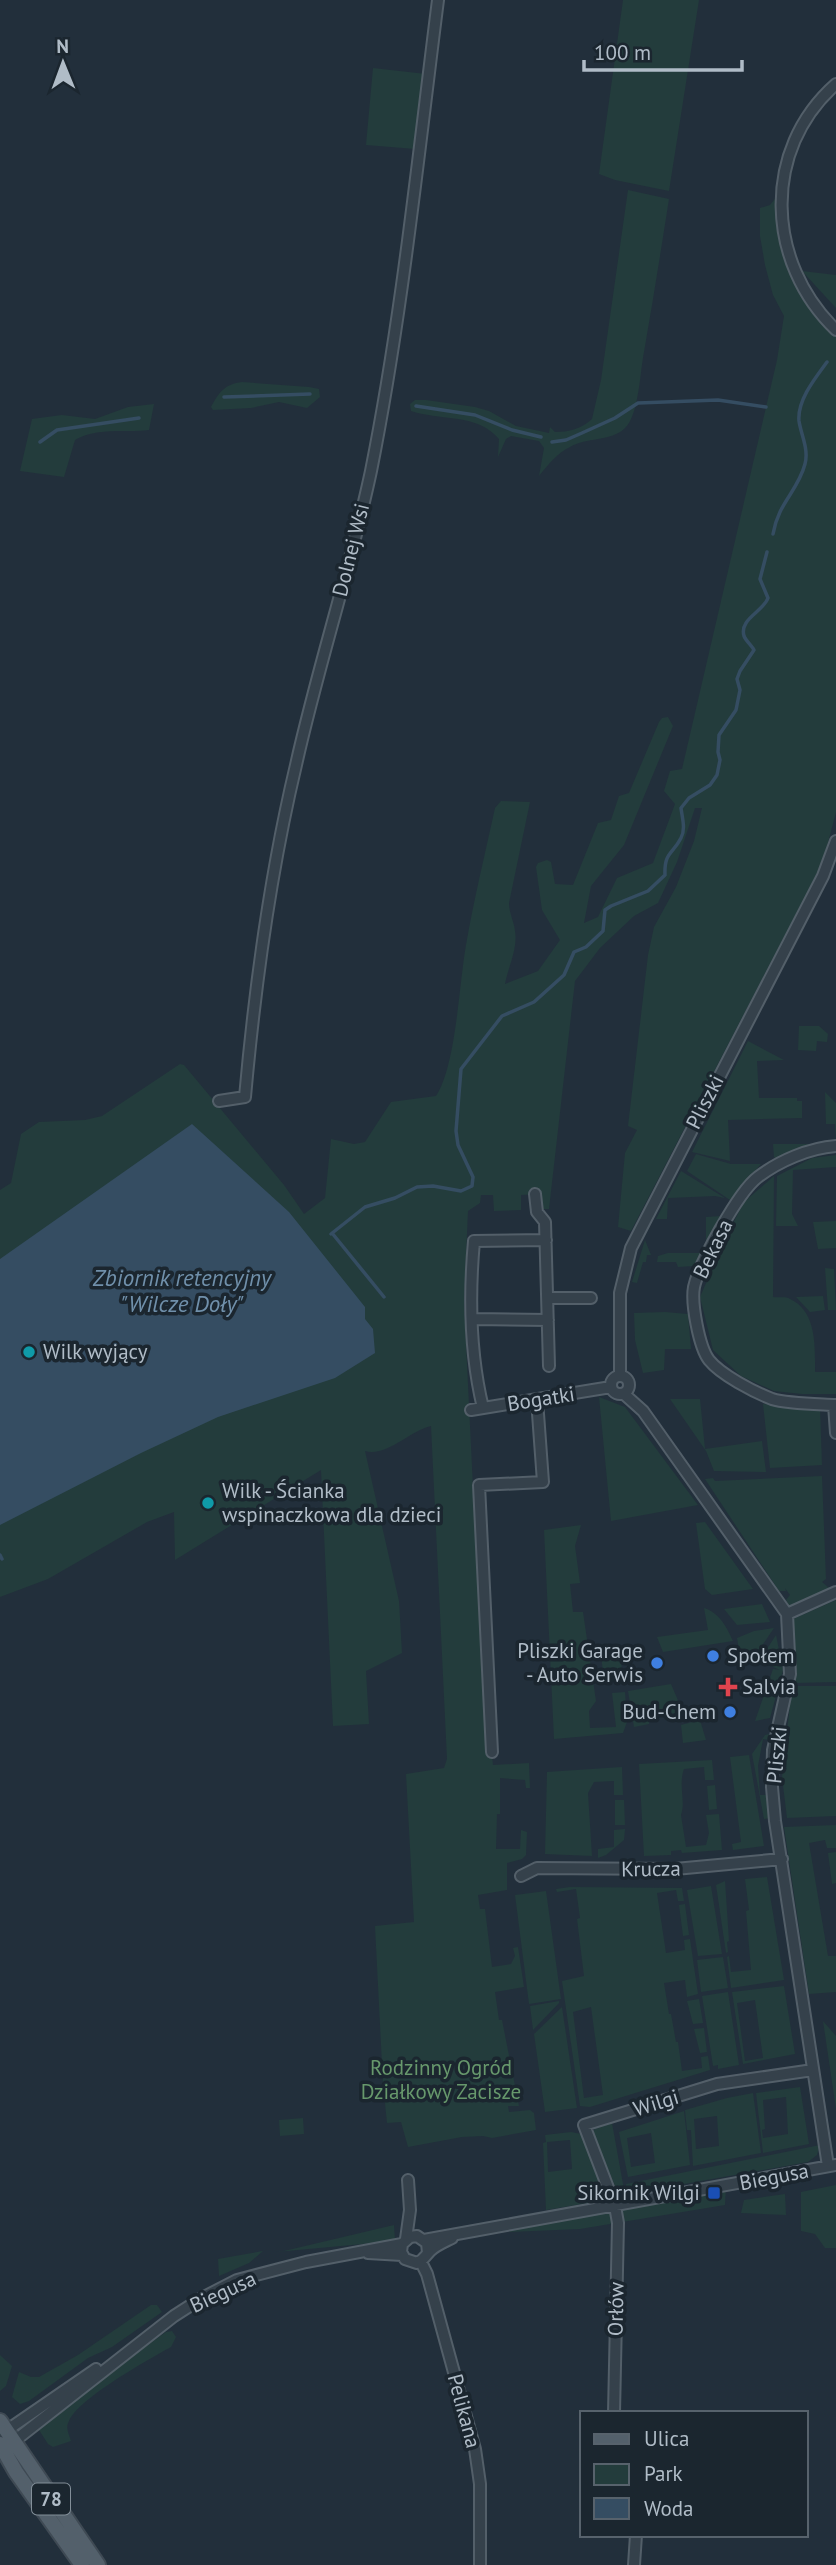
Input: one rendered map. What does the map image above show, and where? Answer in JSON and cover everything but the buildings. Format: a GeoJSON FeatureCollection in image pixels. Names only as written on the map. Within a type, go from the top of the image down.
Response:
{"type":"FeatureCollection","features":[{"type":"Feature","properties":{"kind":"main road","name":"78"},"geometry":{"type":"LineString","coordinates":[[4,2437],[82,2565]]}},
{"type":"Feature","properties":{"kind":"main road","name":"78"},"geometry":{"type":"LineString","coordinates":[[4,2437],[98,2565]]}},
{"type":"Feature","properties":{"kind":"street","name":"Dolnej Wsi"},"geometry":{"type":"LineString","coordinates":[[219,1101],[245,1097],[258,968],[276,856],[296,763],[355,540],[388,385],[438,0]]}},
{"type":"Feature","properties":{"kind":"street"},"geometry":{"type":"LineString","coordinates":[[836,84],[808,117],[796,140],[784,177],[781,205],[782,229],[793,266],[811,301],[836,330]]}},
{"type":"Feature","properties":{"kind":"street","name":"Pliszki"},"geometry":{"type":"LineString","coordinates":[[624,1394],[630,1383],[620,1376],[620,1293],[631,1248],[824,876],[836,841]]}},
{"type":"Feature","properties":{"kind":"street","name":"Bekasa"},"geometry":{"type":"LineString","coordinates":[[836,1146],[809,1151],[782,1163],[757,1178],[743,1191],[699,1274],[694,1288],[693,1306],[709,1359],[735,1380],[774,1399],[835,1405],[836,1433]]}},
{"type":"Feature","properties":{"kind":"street"},"geometry":{"type":"LineString","coordinates":[[535,1194],[537,1212],[545,1222],[549,1366]]}},
{"type":"Feature","properties":{"kind":"street"},"geometry":{"type":"LineString","coordinates":[[546,1240],[474,1241],[471,1275],[473,1320],[548,1320]]}},
{"type":"Feature","properties":{"kind":"street"},"geometry":{"type":"LineString","coordinates":[[548,1298],[591,1298]]}},
{"type":"Feature","properties":{"kind":"street","name":"Bogatki"},"geometry":{"type":"LineString","coordinates":[[473,1320],[477,1409],[611,1387]]}},
{"type":"Feature","properties":{"kind":"street"},"geometry":{"type":"LineString","coordinates":[[620,1376],[613,1379],[611,1387],[616,1394],[624,1394],[643,1411],[787,1614],[836,1592]]}},
{"type":"Feature","properties":{"kind":"street"},"geometry":{"type":"LineString","coordinates":[[492,1752],[480,1485],[543,1482],[537,1400]]}},
{"type":"Feature","properties":{"kind":"street","name":"Pliszki"},"geometry":{"type":"LineString","coordinates":[[787,1614],[790,1674],[773,1750],[772,1787],[813,2070],[832,2166]]}},
{"type":"Feature","properties":{"kind":"street","name":"Krucza"},"geometry":{"type":"LineString","coordinates":[[521,1876],[537,1868],[675,1869],[782,1859]]}},
{"type":"Feature","properties":{"kind":"street","name":"Wilgi"},"geometry":{"type":"LineString","coordinates":[[615,2206],[584,2125],[717,2084],[813,2070]]}},
{"type":"Feature","properties":{"kind":"street","name":"Biegusa"},"geometry":{"type":"LineString","coordinates":[[4,2437],[174,2316],[237,2280],[355,2252],[832,2166]]}},
{"type":"Feature","properties":{"kind":"street","name":"Pelikana"},"geometry":{"type":"LineString","coordinates":[[408,2180],[410,2243],[425,2257],[427,2274],[475,2449],[480,2484],[480,2565]]}},
{"type":"Feature","properties":{"kind":"street","name":"Orłów"},"geometry":{"type":"LineString","coordinates":[[614,2411],[618,2223],[615,2206]]}},
{"type":"Feature","properties":{"kind":"street","name":"Biegusa"},"geometry":{"type":"LineString","coordinates":[[425,2257],[439,2244],[464,2233]]}},
{"type":"Feature","properties":{"kind":"street"},"geometry":{"type":"LineString","coordinates":[[410,2243],[412,2263],[425,2257]]}},
{"type":"Feature","properties":{"kind":"street"},"geometry":{"type":"LineString","coordinates":[[634,2565],[636,2537]]}},
{"type":"Feature","properties":{"kind":"green space"},"geometry":{"type":"Polygon","coordinates":[[[623,0],[699,0],[669,191],[599,174],[623,0]]]}},
{"type":"Feature","properties":{"kind":"green space"},"geometry":{"type":"Polygon","coordinates":[[[373,68],[426,74],[415,149],[366,145],[373,68]]]}},
{"type":"Feature","properties":{"kind":"green space"},"geometry":{"type":"Polygon","coordinates":[[[628,190],[669,199],[638,392],[630,422],[625,428],[613,435],[576,444],[565,450],[539,476],[544,448],[539,441],[511,436],[506,439],[498,457],[499,439],[480,425],[411,411],[410,404],[415,400],[475,407],[489,411],[516,426],[549,433],[550,427],[555,432],[570,431],[592,419],[601,380],[628,190]]]}},
{"type":"Feature","properties":{"kind":"green space","name":"Rodzinny Ogród Działkowy Zacisze"},"geometry":{"type":"Polygon","coordinates":[[[782,190],[787,252],[836,330],[836,812],[823,862],[631,1231],[618,1227],[625,1153],[637,1130],[628,1126],[648,955],[654,927],[676,887],[694,841],[702,808],[695,808],[677,862],[658,903],[634,916],[600,948],[575,981],[549,1209],[542,1209],[540,1194],[521,1195],[521,1210],[494,1211],[493,1195],[481,1195],[480,1203],[468,1211],[464,1302],[486,1755],[492,1756],[493,1765],[529,1763],[530,1788],[526,1788],[525,1780],[500,1778],[496,1849],[520,1849],[521,1830],[527,1832],[526,1855],[522,1859],[507,1863],[507,1890],[478,1895],[480,1909],[485,1909],[492,1967],[511,1964],[515,1956],[513,1948],[518,1947],[524,1987],[495,1992],[519,2106],[508,2106],[509,2112],[530,2110],[534,2113],[536,2130],[492,2138],[462,2137],[408,2147],[401,2122],[387,2123],[375,1926],[414,1922],[406,1774],[444,1768],[447,1759],[431,1426],[390,1447],[373,1452],[365,1451],[399,1601],[402,1653],[366,1671],[369,1724],[333,1726],[321,1470],[175,1560],[174,1512],[147,1522],[48,1579],[0,1597],[0,1190],[11,1183],[21,1134],[39,1122],[85,1120],[102,1116],[180,1064],[184,1065],[284,1185],[304,1214],[325,1198],[331,1139],[354,1144],[365,1142],[391,1102],[436,1096],[443,1082],[456,1024],[472,911],[495,808],[501,801],[530,802],[509,903],[516,938],[505,984],[538,971],[560,940],[542,910],[536,867],[538,863],[547,860],[551,862],[555,884],[573,885],[598,823],[611,820],[619,796],[629,793],[659,722],[668,717],[673,726],[624,845],[591,886],[584,923],[598,917],[617,878],[653,863],[675,804],[664,791],[670,771],[682,769],[777,360],[784,316],[773,295],[765,265],[760,236],[760,208],[770,205],[782,190]]]}},
{"type":"Feature","properties":{"kind":"green space"},"geometry":{"type":"Polygon","coordinates":[[[802,271],[836,275],[836,308],[802,271]]]}},
{"type":"Feature","properties":{"kind":"green space"},"geometry":{"type":"Polygon","coordinates":[[[242,382],[309,387],[319,389],[320,397],[307,408],[279,402],[251,408],[213,410],[211,407],[223,390],[242,382]]]}},
{"type":"Feature","properties":{"kind":"green space"},"geometry":{"type":"Polygon","coordinates":[[[154,404],[149,430],[92,433],[75,440],[64,477],[20,471],[32,419],[62,415],[95,419],[128,407],[154,404]]]}},
{"type":"Feature","properties":{"kind":"green space"},"geometry":{"type":"Polygon","coordinates":[[[799,1026],[819,1026],[828,1034],[827,1042],[817,1041],[816,1051],[798,1050],[799,1026]]]}},
{"type":"Feature","properties":{"kind":"green space"},"geometry":{"type":"Polygon","coordinates":[[[748,1041],[784,1060],[757,1061],[759,1098],[797,1098],[797,1101],[802,1101],[802,1118],[728,1120],[730,1161],[692,1152],[748,1041]]]}},
{"type":"Feature","properties":{"kind":"green space"},"geometry":{"type":"Polygon","coordinates":[[[825,1092],[836,1103],[836,1140],[835,1124],[826,1124],[825,1092]]]}},
{"type":"Feature","properties":{"kind":"green space"},"geometry":{"type":"Polygon","coordinates":[[[773,1144],[809,1145],[777,1160],[774,1157],[773,1144]]]}},
{"type":"Feature","properties":{"kind":"green space"},"geometry":{"type":"Polygon","coordinates":[[[696,1154],[731,1164],[761,1164],[730,1200],[687,1171],[696,1154]]]}},
{"type":"Feature","properties":{"kind":"green space"},"geometry":{"type":"Polygon","coordinates":[[[836,1155],[836,1167],[793,1170],[792,1214],[798,1226],[776,1226],[777,1176],[812,1158],[836,1155]]]}},
{"type":"Feature","properties":{"kind":"green space"},"geometry":{"type":"Polygon","coordinates":[[[681,1171],[725,1198],[668,1198],[667,1219],[656,1219],[681,1171]]]}},
{"type":"Feature","properties":{"kind":"green space"},"geometry":{"type":"Polygon","coordinates":[[[774,1176],[773,1297],[788,1298],[805,1312],[813,1331],[815,1372],[836,1372],[836,1394],[774,1391],[741,1376],[713,1350],[700,1297],[744,1202],[774,1176]]]}},
{"type":"Feature","properties":{"kind":"green space"},"geometry":{"type":"Polygon","coordinates":[[[722,1216],[706,1245],[706,1217],[722,1216]]]}},
{"type":"Feature","properties":{"kind":"green space"},"geometry":{"type":"Polygon","coordinates":[[[836,1221],[836,1248],[818,1249],[813,1222],[836,1221]]]}},
{"type":"Feature","properties":{"kind":"green space"},"geometry":{"type":"Polygon","coordinates":[[[645,1240],[651,1255],[647,1255],[646,1262],[643,1262],[637,1283],[632,1282],[645,1240]]]}},
{"type":"Feature","properties":{"kind":"green space"},"geometry":{"type":"Polygon","coordinates":[[[668,1253],[702,1253],[693,1266],[678,1267],[676,1262],[657,1262],[658,1256],[668,1253]]]}},
{"type":"Feature","properties":{"kind":"green space"},"geometry":{"type":"Polygon","coordinates":[[[825,1268],[834,1269],[836,1310],[828,1310],[825,1268]]]}},
{"type":"Feature","properties":{"kind":"green space"},"geometry":{"type":"Polygon","coordinates":[[[823,1296],[825,1310],[810,1312],[796,1297],[823,1296]]]}},
{"type":"Feature","properties":{"kind":"green space"},"geometry":{"type":"Polygon","coordinates":[[[634,1313],[688,1314],[691,1349],[665,1349],[664,1370],[643,1373],[635,1340],[634,1313]]]}},
{"type":"Feature","properties":{"kind":"green space"},"geometry":{"type":"Polygon","coordinates":[[[599,1397],[625,1407],[698,1505],[611,1521],[599,1397]]]}},
{"type":"Feature","properties":{"kind":"green space"},"geometry":{"type":"Polygon","coordinates":[[[670,1399],[700,1399],[705,1449],[762,1441],[766,1472],[714,1471],[706,1451],[670,1399]]]}},
{"type":"Feature","properties":{"kind":"green space"},"geometry":{"type":"Polygon","coordinates":[[[763,1404],[820,1407],[822,1465],[770,1468],[763,1404]]]}},
{"type":"Feature","properties":{"kind":"green space"},"geometry":{"type":"Polygon","coordinates":[[[822,1476],[826,1579],[822,1582],[835,1593],[792,1612],[786,1600],[790,1595],[785,1588],[786,1591],[779,1591],[705,1479],[713,1478],[715,1481],[822,1476]]]}},
{"type":"Feature","properties":{"kind":"green space"},"geometry":{"type":"Polygon","coordinates":[[[705,1522],[753,1589],[712,1595],[705,1589],[696,1523],[705,1522]]]}},
{"type":"Feature","properties":{"kind":"green space"},"geometry":{"type":"Polygon","coordinates":[[[581,1525],[575,1546],[580,1583],[570,1584],[573,1612],[583,1612],[596,1701],[589,1711],[590,1728],[616,1727],[612,1693],[625,1692],[627,1722],[623,1733],[554,1739],[544,1530],[581,1525]]]}},
{"type":"Feature","properties":{"kind":"green space"},"geometry":{"type":"Polygon","coordinates":[[[836,1600],[836,1682],[795,1683],[793,1619],[836,1600]]]}},
{"type":"Feature","properties":{"kind":"green space"},"geometry":{"type":"Polygon","coordinates":[[[762,1604],[770,1622],[737,1625],[724,1609],[762,1604]]]}},
{"type":"Feature","properties":{"kind":"green space"},"geometry":{"type":"Polygon","coordinates":[[[704,1608],[719,1617],[733,1641],[663,1652],[657,1637],[708,1630],[704,1608]]]}},
{"type":"Feature","properties":{"kind":"green space"},"geometry":{"type":"Polygon","coordinates":[[[774,1628],[753,1659],[739,1650],[737,1638],[754,1631],[774,1628]]]}},
{"type":"Feature","properties":{"kind":"green space"},"geometry":{"type":"Polygon","coordinates":[[[776,1635],[783,1670],[770,1718],[755,1721],[773,1669],[780,1670],[759,1661],[776,1635]]]}},
{"type":"Feature","properties":{"kind":"green space"},"geometry":{"type":"Polygon","coordinates":[[[600,1644],[619,1644],[623,1679],[604,1683],[600,1644]]]}},
{"type":"Feature","properties":{"kind":"green space"},"geometry":{"type":"Polygon","coordinates":[[[671,1684],[680,1705],[680,1714],[649,1712],[649,1724],[634,1727],[628,1691],[671,1684]]]}},
{"type":"Feature","properties":{"kind":"green space"},"geometry":{"type":"Polygon","coordinates":[[[792,1686],[836,1686],[836,1816],[787,1818],[782,1777],[792,1686]]]}},
{"type":"Feature","properties":{"kind":"green space"},"geometry":{"type":"Polygon","coordinates":[[[700,1720],[706,1740],[683,1743],[681,1725],[700,1720]]]}},
{"type":"Feature","properties":{"kind":"green space"},"geometry":{"type":"Polygon","coordinates":[[[770,1734],[769,1740],[763,1739],[758,1766],[760,1795],[767,1795],[770,1818],[764,1819],[752,1754],[765,1735],[770,1734]]]}},
{"type":"Feature","properties":{"kind":"green space"},"geometry":{"type":"Polygon","coordinates":[[[749,1755],[764,1846],[733,1850],[732,1844],[741,1842],[730,1757],[749,1755]]]}},
{"type":"Feature","properties":{"kind":"green space"},"geometry":{"type":"Polygon","coordinates":[[[712,1760],[714,1780],[705,1780],[704,1767],[684,1769],[681,1815],[686,1847],[706,1845],[709,1833],[706,1815],[719,1814],[722,1850],[682,1853],[681,1850],[671,1851],[671,1855],[644,1856],[639,1764],[712,1760]]]}},
{"type":"Feature","properties":{"kind":"green space"},"geometry":{"type":"Polygon","coordinates":[[[622,1767],[623,1795],[614,1795],[614,1781],[594,1782],[588,1793],[592,1856],[545,1854],[547,1772],[622,1767]]]}},
{"type":"Feature","properties":{"kind":"green space"},"geometry":{"type":"Polygon","coordinates":[[[715,1785],[717,1809],[709,1810],[707,1786],[715,1785]]]}},
{"type":"Feature","properties":{"kind":"green space"},"geometry":{"type":"Polygon","coordinates":[[[615,1800],[624,1800],[625,1825],[615,1825],[615,1800]]]}},
{"type":"Feature","properties":{"kind":"green space"},"geometry":{"type":"Polygon","coordinates":[[[836,1825],[836,1848],[827,1848],[825,1840],[809,1843],[828,1956],[836,1956],[836,1992],[809,1994],[784,1827],[836,1825]]]}},
{"type":"Feature","properties":{"kind":"green space"},"geometry":{"type":"Polygon","coordinates":[[[625,1829],[624,1840],[606,1855],[598,1858],[598,1849],[614,1847],[614,1830],[625,1829]]]}},
{"type":"Feature","properties":{"kind":"green space"},"geometry":{"type":"Polygon","coordinates":[[[836,1852],[836,1883],[832,1884],[828,1853],[836,1852]]]}},
{"type":"Feature","properties":{"kind":"green space"},"geometry":{"type":"Polygon","coordinates":[[[767,1877],[784,1980],[731,1988],[727,1957],[729,1956],[731,1972],[751,1970],[745,1879],[767,1877]]]}},
{"type":"Feature","properties":{"kind":"green space"},"geometry":{"type":"Polygon","coordinates":[[[725,1881],[729,1941],[726,1953],[716,1885],[725,1881]]]}},
{"type":"Feature","properties":{"kind":"green space"},"geometry":{"type":"Polygon","coordinates":[[[711,1886],[722,1954],[698,1956],[687,1890],[711,1886]]]}},
{"type":"Feature","properties":{"kind":"green space"},"geometry":{"type":"Polygon","coordinates":[[[682,1888],[684,1901],[678,1901],[676,1890],[657,1893],[666,1953],[685,1950],[684,1940],[690,1939],[698,1994],[687,1997],[685,1980],[664,1983],[682,2071],[702,2068],[701,2057],[708,2056],[710,2070],[590,2107],[580,2106],[562,1981],[584,1976],[577,1919],[580,1918],[576,1889],[557,1892],[556,1889],[682,1888]],[[591,2007],[573,2012],[584,2098],[603,2095],[591,2007]]]}},
{"type":"Feature","properties":{"kind":"green space"},"geometry":{"type":"Polygon","coordinates":[[[546,1891],[561,1999],[529,2004],[515,1895],[546,1891]]]}},
{"type":"Feature","properties":{"kind":"green space"},"geometry":{"type":"Polygon","coordinates":[[[685,1904],[689,1935],[683,1936],[679,1905],[685,1904]]]}},
{"type":"Feature","properties":{"kind":"green space"},"geometry":{"type":"Polygon","coordinates":[[[723,1957],[728,1988],[701,1992],[697,1960],[723,1957]]]}},
{"type":"Feature","properties":{"kind":"green space"},"geometry":{"type":"Polygon","coordinates":[[[784,1986],[795,2054],[743,2064],[732,1992],[784,1986]],[[755,2000],[737,2003],[745,2061],[763,2058],[755,2000]]]}},
{"type":"Feature","properties":{"kind":"green space"},"geometry":{"type":"Polygon","coordinates":[[[728,1992],[739,2065],[718,2069],[718,2065],[713,2066],[702,1996],[728,1992]]]}},
{"type":"Feature","properties":{"kind":"green space"},"geometry":{"type":"Polygon","coordinates":[[[699,1999],[703,2023],[693,2024],[687,2001],[699,1999]]]}},
{"type":"Feature","properties":{"kind":"green space"},"geometry":{"type":"Polygon","coordinates":[[[559,2003],[533,2030],[530,2006],[559,2003]]]}},
{"type":"Feature","properties":{"kind":"green space"},"geometry":{"type":"Polygon","coordinates":[[[562,2007],[577,2108],[545,2112],[534,2034],[562,2007]]]}},
{"type":"Feature","properties":{"kind":"green space"},"geometry":{"type":"Polygon","coordinates":[[[823,2021],[836,2036],[836,2109],[823,2021]]]}},
{"type":"Feature","properties":{"kind":"green space"},"geometry":{"type":"Polygon","coordinates":[[[704,2028],[707,2052],[700,2053],[694,2029],[704,2028]]]}},
{"type":"Feature","properties":{"kind":"green space"},"geometry":{"type":"Polygon","coordinates":[[[800,2087],[809,2144],[763,2153],[756,2093],[800,2087]],[[786,2097],[763,2100],[763,2138],[788,2134],[786,2097]]]}},
{"type":"Feature","properties":{"kind":"green space"},"geometry":{"type":"Polygon","coordinates":[[[753,2093],[761,2153],[693,2166],[691,2130],[687,2130],[685,2110],[753,2093]],[[717,2116],[694,2119],[696,2149],[719,2146],[717,2116]]]}},
{"type":"Feature","properties":{"kind":"green space"},"geometry":{"type":"Polygon","coordinates":[[[684,2111],[690,2165],[628,2177],[619,2132],[684,2111]],[[651,2133],[627,2138],[631,2167],[655,2163],[651,2133]]]}},
{"type":"Feature","properties":{"kind":"green space"},"geometry":{"type":"Polygon","coordinates":[[[303,2118],[304,2134],[280,2136],[279,2120],[303,2118]]]}},
{"type":"Feature","properties":{"kind":"green space"},"geometry":{"type":"Polygon","coordinates":[[[612,2123],[625,2195],[617,2191],[593,2132],[612,2123]]]}},
{"type":"Feature","properties":{"kind":"green space"},"geometry":{"type":"Polygon","coordinates":[[[571,2132],[581,2134],[606,2192],[594,2202],[546,2210],[543,2143],[546,2142],[545,2135],[571,2132]],[[570,2140],[547,2142],[548,2172],[572,2169],[570,2140]]]}},
{"type":"Feature","properties":{"kind":"green space"},"geometry":{"type":"Polygon","coordinates":[[[820,2145],[817,2155],[808,2162],[628,2194],[626,2184],[820,2145]]]}},
{"type":"Feature","properties":{"kind":"green space"},"geometry":{"type":"Polygon","coordinates":[[[836,2185],[836,2248],[825,2248],[815,2234],[801,2231],[801,2192],[836,2185]]]}},
{"type":"Feature","properties":{"kind":"green space"},"geometry":{"type":"Polygon","coordinates":[[[726,2186],[725,2205],[580,2229],[510,2232],[507,2224],[726,2186]]]}},
{"type":"Feature","properties":{"kind":"green space"},"geometry":{"type":"Polygon","coordinates":[[[785,2194],[786,2215],[741,2213],[744,2200],[785,2194]]]}},
{"type":"Feature","properties":{"kind":"green space"},"geometry":{"type":"Polygon","coordinates":[[[394,2225],[395,2241],[276,2252],[284,2251],[394,2225]]]}},
{"type":"Feature","properties":{"kind":"green space"},"geometry":{"type":"Polygon","coordinates":[[[263,2251],[249,2263],[219,2276],[218,2259],[263,2251]]]}},
{"type":"Feature","properties":{"kind":"green space"},"geometry":{"type":"Polygon","coordinates":[[[151,2305],[157,2305],[162,2312],[112,2347],[88,2358],[29,2401],[20,2404],[12,2397],[19,2372],[39,2377],[78,2355],[151,2305]]]}},
{"type":"Feature","properties":{"kind":"green space"},"geometry":{"type":"Polygon","coordinates":[[[172,2331],[176,2337],[171,2347],[115,2380],[75,2412],[67,2426],[71,2441],[53,2447],[48,2444],[39,2430],[96,2382],[166,2332],[172,2331]]]}},
{"type":"Feature","properties":{"kind":"green space"},"geometry":{"type":"Polygon","coordinates":[[[0,2355],[12,2366],[6,2386],[0,2391],[0,2355]]]}},
{"type":"Feature","properties":{"kind":"water","name":"Zbiornik retencyjny \"Wilcze Doły\""},"geometry":{"type":"Polygon","coordinates":[[[192,1124],[289,1212],[365,1307],[365,1319],[373,1329],[375,1353],[335,1378],[218,1417],[0,1525],[0,1259],[192,1124]]]}},
{"type":"Feature","properties":{"kind":"waterway"},"geometry":{"type":"LineString","coordinates":[[773,534],[779,514],[805,464],[805,447],[799,421],[801,405],[808,389],[827,362]]}},
{"type":"Feature","properties":{"kind":"waterway"},"geometry":{"type":"LineString","coordinates":[[224,397],[310,394]]}},
{"type":"Feature","properties":{"kind":"waterway"},"geometry":{"type":"LineString","coordinates":[[552,442],[566,440],[582,433],[615,418],[638,403],[718,400],[766,407]]}},
{"type":"Feature","properties":{"kind":"waterway"},"geometry":{"type":"LineString","coordinates":[[416,406],[475,415],[512,430],[541,437]]}},
{"type":"Feature","properties":{"kind":"waterway"},"geometry":{"type":"LineString","coordinates":[[40,442],[57,430],[139,418]]}},
{"type":"Feature","properties":{"kind":"waterway"},"geometry":{"type":"LineString","coordinates":[[331,1234],[365,1207],[395,1198],[417,1187],[433,1186],[461,1191],[472,1186],[473,1177],[458,1145],[456,1131],[461,1069],[502,1016],[534,1002],[564,975],[574,952],[586,947],[603,931],[605,910],[648,891],[665,875],[668,857],[682,834],[681,808],[689,798],[710,785],[717,775],[720,760],[719,735],[736,710],[740,690],[737,679],[754,650],[745,638],[743,630],[748,620],[768,598],[760,579],[767,552]]}},
{"type":"Feature","properties":{"kind":"waterway"},"geometry":{"type":"LineString","coordinates":[[332,1233],[384,1297]]}},
{"type":"Feature","properties":{"kind":"waterway"},"geometry":{"type":"LineString","coordinates":[[0,1555],[2,1559]]}},
{"type":"Feature","properties":{"kind":"place","name":"Wilk wyjący"},"geometry":{"type":"Point","coordinates":[29,1352]}},
{"type":"Feature","properties":{"kind":"place","name":"Wilk - Ścianka wspinaczkowa dla dzieci"},"geometry":{"type":"Point","coordinates":[208,1503]}},
{"type":"Feature","properties":{"kind":"place","name":"Społem"},"geometry":{"type":"Point","coordinates":[713,1656]}},
{"type":"Feature","properties":{"kind":"place","name":"Pliszki Garage - Auto Serwis"},"geometry":{"type":"Point","coordinates":[657,1663]}},
{"type":"Feature","properties":{"kind":"place","name":"Salvia"},"geometry":{"type":"Point","coordinates":[728,1687]}},
{"type":"Feature","properties":{"kind":"place","name":"Bud-Chem"},"geometry":{"type":"Point","coordinates":[730,1712]}},
{"type":"Feature","properties":{"kind":"place","name":"Sikornik Wilgi"},"geometry":{"type":"Point","coordinates":[714,2193]}}]}
